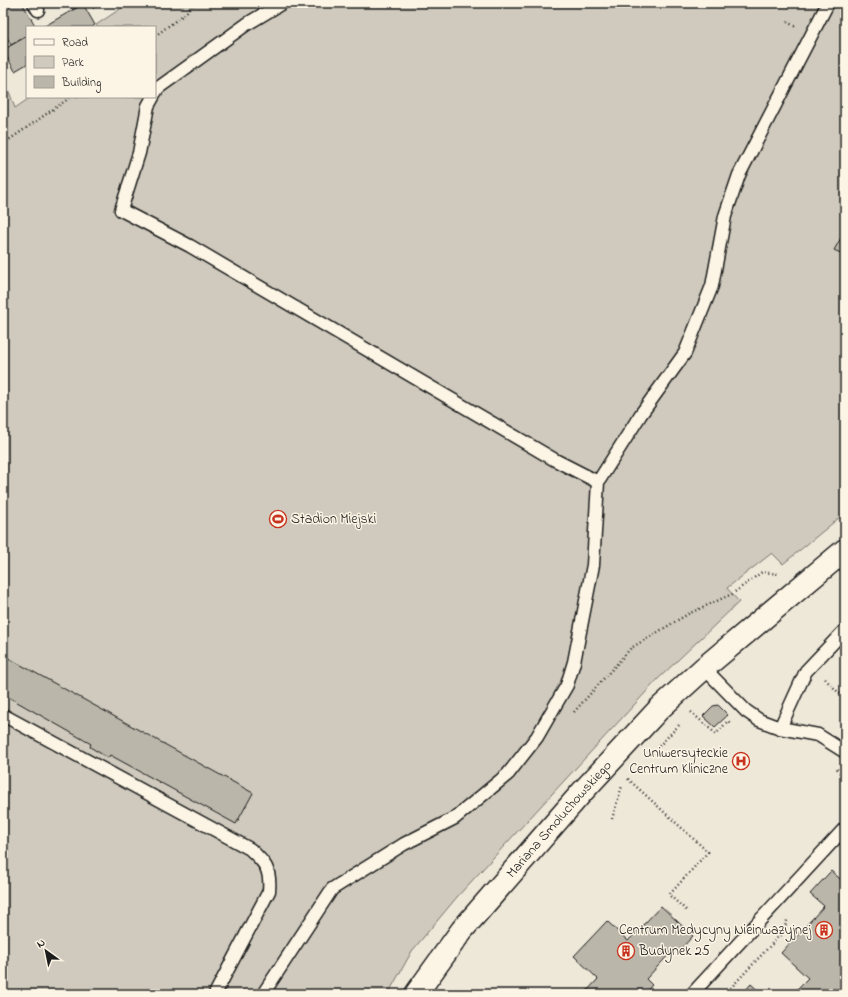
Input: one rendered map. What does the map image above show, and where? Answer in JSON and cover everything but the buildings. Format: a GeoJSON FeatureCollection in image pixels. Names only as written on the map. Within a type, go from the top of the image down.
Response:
{"type":"FeatureCollection","features":[{"type":"Feature","properties":{"kind":"street","name":"Mariana Smoluchowskiego"},"geometry":{"type":"LineString","coordinates":[[416,994],[462,930],[567,809],[659,709],[704,668],[845,550]]}},
{"type":"Feature","properties":{"kind":"lane"},"geometry":{"type":"LineString","coordinates":[[156,91],[158,88],[247,24],[282,3]]}},
{"type":"Feature","properties":{"kind":"lane"},"geometry":{"type":"LineString","coordinates":[[263,994],[332,889],[404,844],[455,818],[508,774],[537,738],[567,684],[574,662],[593,565],[598,482],[641,414],[686,353],[712,286],[726,216],[739,175],[828,3]]}},
{"type":"Feature","properties":{"kind":"lane"},"geometry":{"type":"LineString","coordinates":[[152,98],[148,106],[139,153],[121,210],[190,246],[556,460],[598,482]]}},
{"type":"Feature","properties":{"kind":"lane"},"geometry":{"type":"LineString","coordinates":[[780,728],[796,690],[806,671],[845,630]]}},
{"type":"Feature","properties":{"kind":"lane"},"geometry":{"type":"LineString","coordinates":[[704,668],[746,710],[759,720],[780,728],[818,735],[845,752]]}},
{"type":"Feature","properties":{"kind":"lane"},"geometry":{"type":"LineString","coordinates":[[3,715],[250,849],[268,868],[270,879],[269,891],[215,994]]}},
{"type":"Feature","properties":{"kind":"lane"},"geometry":{"type":"LineString","coordinates":[[692,994],[845,828]]}},
{"type":"Feature","properties":{"kind":"path"},"geometry":{"type":"LineString","coordinates":[[93,8],[102,3]]}},
{"type":"Feature","properties":{"kind":"path"},"geometry":{"type":"LineString","coordinates":[[156,35],[186,13],[193,3]]}},
{"type":"Feature","properties":{"kind":"path"},"geometry":{"type":"LineString","coordinates":[[3,144],[70,98]]}},
{"type":"Feature","properties":{"kind":"path"},"geometry":{"type":"LineString","coordinates":[[570,717],[631,648],[688,614],[732,594],[762,572],[780,574]]}},
{"type":"Feature","properties":{"kind":"path"},"geometry":{"type":"LineString","coordinates":[[811,666],[845,699]]}},
{"type":"Feature","properties":{"kind":"path"},"geometry":{"type":"LineString","coordinates":[[655,751],[692,712],[716,734],[728,721]]}},
{"type":"Feature","properties":{"kind":"path"},"geometry":{"type":"LineString","coordinates":[[838,770],[845,779]]}},
{"type":"Feature","properties":{"kind":"path"},"geometry":{"type":"LineString","coordinates":[[612,819],[620,787],[628,779],[708,852],[669,895],[686,910]]}},
{"type":"Feature","properties":{"kind":"path"},"geometry":{"type":"LineString","coordinates":[[841,811],[845,804]]}},
{"type":"Feature","properties":{"kind":"path"},"geometry":{"type":"LineString","coordinates":[[725,994],[783,932],[790,911]]}},
{"type":"Feature","properties":{"kind":"green space"},"geometry":{"type":"Polygon","coordinates":[[[129,3],[845,3],[845,513],[783,564],[772,553],[727,588],[739,602],[658,679],[457,897],[412,951],[388,994],[3,994],[3,75],[15,108],[30,98],[156,98],[156,26],[96,25],[129,3]]]}},
{"type":"Feature","properties":{"kind":"place","name":"Stadion Miejski"},"geometry":{"type":"Point","coordinates":[278,519]}},
{"type":"Feature","properties":{"kind":"place","name":"Uniwersyteckie Centrum Kliniczne"},"geometry":{"type":"Point","coordinates":[741,761]}},
{"type":"Feature","properties":{"kind":"place","name":"Centrum Medycyny Nieinwazyjnej"},"geometry":{"type":"Point","coordinates":[824,930]}},
{"type":"Feature","properties":{"kind":"place","name":"Budynek 25"},"geometry":{"type":"Point","coordinates":[626,951]}}]}
